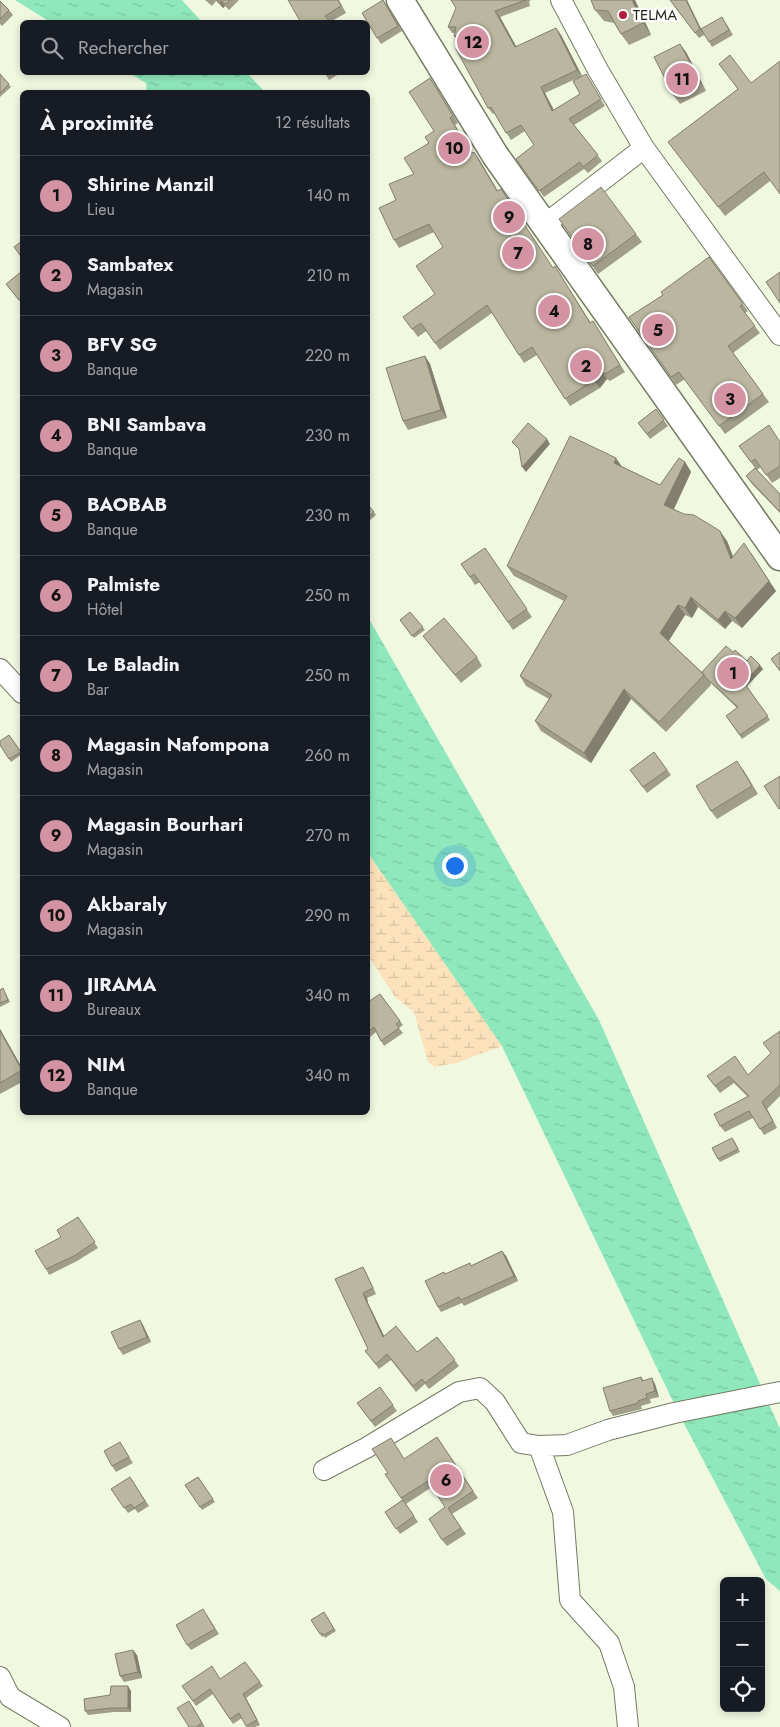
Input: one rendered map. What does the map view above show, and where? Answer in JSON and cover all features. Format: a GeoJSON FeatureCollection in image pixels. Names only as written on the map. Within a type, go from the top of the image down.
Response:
{"type":"FeatureCollection","features":[{"type":"Feature","properties":{"kind":"main road"},"geometry":{"type":"LineString","coordinates":[[400,0],[495,155],[780,557]]}},
{"type":"Feature","properties":{"kind":"street"},"geometry":{"type":"LineString","coordinates":[[561,0],[598,70],[644,148],[780,335]]}},
{"type":"Feature","properties":{"kind":"street"},"geometry":{"type":"LineString","coordinates":[[544,225],[644,148]]}},
{"type":"Feature","properties":{"kind":"street"},"geometry":{"type":"LineString","coordinates":[[0,669],[20,691]]}},
{"type":"Feature","properties":{"kind":"street"},"geometry":{"type":"LineString","coordinates":[[324,1470],[366,1448],[459,1392],[480,1388],[495,1402],[522,1443],[539,1446],[567,1445],[608,1430],[674,1413],[776,1393]]}},
{"type":"Feature","properties":{"kind":"street"},"geometry":{"type":"LineString","coordinates":[[539,1446],[562,1512],[570,1600],[609,1643],[624,1687],[628,1727]]}},
{"type":"Feature","properties":{"kind":"street"},"geometry":{"type":"LineString","coordinates":[[0,1677],[10,1697],[60,1727]]}},
{"type":"Feature","properties":{"kind":"green space"},"geometry":{"type":"Polygon","coordinates":[[[370,856],[502,1046],[456,1063],[434,1067],[428,1062],[414,1012],[395,997],[370,958],[370,856]]]}},
{"type":"Feature","properties":{"kind":"water"},"geometry":{"type":"Polygon","coordinates":[[[15,0],[182,0],[200,20],[47,20],[15,0]]]}},
{"type":"Feature","properties":{"kind":"water"},"geometry":{"type":"Polygon","coordinates":[[[132,75],[249,75],[263,90],[147,90],[146,83],[132,75]]]}},
{"type":"Feature","properties":{"kind":"water"},"geometry":{"type":"Polygon","coordinates":[[[370,620],[599,1020],[780,1429],[780,1591],[766,1579],[681,1418],[502,1046],[370,856],[370,620]]]}},
{"type":"Feature","properties":{"kind":"building"},"geometry":{"type":"Polygon","coordinates":[[[217,0],[230,0],[226,4],[221,1],[220,3],[217,0]]]}},
{"type":"Feature","properties":{"kind":"building"},"geometry":{"type":"Polygon","coordinates":[[[288,0],[338,0],[341,6],[325,16],[328,20],[299,20],[288,0]]]}},
{"type":"Feature","properties":{"kind":"building"},"geometry":{"type":"Polygon","coordinates":[[[383,0],[398,26],[377,38],[370,26],[370,20],[366,20],[362,13],[383,0]]]}},
{"type":"Feature","properties":{"kind":"building"},"geometry":{"type":"Polygon","coordinates":[[[451,0],[526,0],[495,11],[515,47],[556,28],[577,70],[541,87],[552,111],[580,94],[573,81],[586,74],[601,99],[569,119],[598,155],[583,167],[580,162],[539,191],[516,159],[534,145],[521,125],[506,133],[491,107],[488,108],[456,49],[460,36],[454,36],[456,27],[448,27],[456,8],[451,0]]]}},
{"type":"Feature","properties":{"kind":"building"},"geometry":{"type":"Polygon","coordinates":[[[591,0],[632,0],[643,23],[621,34],[608,11],[595,10],[591,0]]]}},
{"type":"Feature","properties":{"kind":"building"},"geometry":{"type":"Polygon","coordinates":[[[670,0],[686,0],[700,29],[695,33],[670,0]]]}},
{"type":"Feature","properties":{"kind":"building"},"geometry":{"type":"Polygon","coordinates":[[[0,1],[9,10],[0,19],[0,1]]]}},
{"type":"Feature","properties":{"kind":"building"},"geometry":{"type":"Polygon","coordinates":[[[722,17],[729,30],[709,42],[701,29],[722,17]]]}},
{"type":"Feature","properties":{"kind":"building"},"geometry":{"type":"Polygon","coordinates":[[[680,44],[701,83],[674,96],[654,57],[680,44]]]}},
{"type":"Feature","properties":{"kind":"building"},"geometry":{"type":"Polygon","coordinates":[[[730,55],[751,83],[780,61],[780,194],[764,172],[718,207],[668,142],[738,89],[719,64],[730,55]]]}},
{"type":"Feature","properties":{"kind":"building"},"geometry":{"type":"Polygon","coordinates":[[[0,74],[9,84],[0,93],[0,74]]]}},
{"type":"Feature","properties":{"kind":"building"},"geometry":{"type":"Polygon","coordinates":[[[430,78],[453,116],[450,118],[472,153],[474,152],[497,191],[501,189],[553,268],[555,266],[590,323],[593,321],[620,365],[605,374],[602,372],[594,380],[565,399],[532,347],[519,355],[487,305],[435,343],[421,323],[412,329],[403,317],[435,294],[416,266],[443,247],[429,224],[394,240],[379,208],[396,200],[389,184],[414,174],[404,158],[429,143],[425,137],[434,131],[409,92],[430,78]]]}},
{"type":"Feature","properties":{"kind":"building"},"geometry":{"type":"Polygon","coordinates":[[[601,187],[636,234],[593,266],[559,219],[601,187]]]}},
{"type":"Feature","properties":{"kind":"building"},"geometry":{"type":"Polygon","coordinates":[[[20,242],[20,255],[14,247],[20,242]]]}},
{"type":"Feature","properties":{"kind":"building"},"geometry":{"type":"Polygon","coordinates":[[[709,257],[743,304],[740,306],[755,326],[728,346],[763,394],[719,426],[679,372],[671,377],[629,317],[663,295],[661,292],[709,257]]]}},
{"type":"Feature","properties":{"kind":"building"},"geometry":{"type":"Polygon","coordinates":[[[780,272],[780,303],[766,282],[780,272]]]}},
{"type":"Feature","properties":{"kind":"building"},"geometry":{"type":"Polygon","coordinates":[[[20,273],[19,300],[6,284],[20,273]]]}},
{"type":"Feature","properties":{"kind":"building"},"geometry":{"type":"Polygon","coordinates":[[[425,356],[441,410],[403,421],[386,368],[425,356]]]}},
{"type":"Feature","properties":{"kind":"building"},"geometry":{"type":"Polygon","coordinates":[[[656,409],[664,420],[647,434],[638,423],[656,409]]]}},
{"type":"Feature","properties":{"kind":"building"},"geometry":{"type":"Polygon","coordinates":[[[528,423],[547,439],[522,467],[519,449],[512,442],[528,423]]]}},
{"type":"Feature","properties":{"kind":"building"},"geometry":{"type":"Polygon","coordinates":[[[769,425],[780,442],[780,466],[766,475],[755,459],[751,462],[739,446],[769,425]]]}},
{"type":"Feature","properties":{"kind":"building"},"geometry":{"type":"Polygon","coordinates":[[[570,436],[616,458],[614,463],[660,485],[679,458],[685,462],[664,505],[684,514],[694,515],[720,531],[731,559],[744,543],[769,581],[735,618],[725,611],[718,620],[691,597],[685,608],[678,605],[660,633],[704,675],[659,722],[624,689],[584,753],[535,721],[552,695],[520,676],[567,596],[507,566],[570,436]]]}},
{"type":"Feature","properties":{"kind":"building"},"geometry":{"type":"Polygon","coordinates":[[[755,468],[780,494],[780,512],[746,476],[755,468]]]}},
{"type":"Feature","properties":{"kind":"building"},"geometry":{"type":"Polygon","coordinates":[[[370,507],[374,512],[370,515],[370,507]]]}},
{"type":"Feature","properties":{"kind":"building"},"geometry":{"type":"Polygon","coordinates":[[[485,548],[527,609],[508,622],[474,574],[470,577],[461,564],[485,548]]]}},
{"type":"Feature","properties":{"kind":"building"},"geometry":{"type":"Polygon","coordinates":[[[410,612],[423,627],[412,636],[400,620],[410,612]]]}},
{"type":"Feature","properties":{"kind":"building"},"geometry":{"type":"Polygon","coordinates":[[[444,618],[477,657],[455,675],[423,636],[444,618]]]}},
{"type":"Feature","properties":{"kind":"building"},"geometry":{"type":"Polygon","coordinates":[[[726,646],[733,652],[735,650],[747,661],[751,656],[760,665],[744,683],[768,716],[740,735],[726,716],[738,707],[707,679],[702,672],[726,646]]]}},
{"type":"Feature","properties":{"kind":"building"},"geometry":{"type":"Polygon","coordinates":[[[780,652],[780,671],[771,659],[780,652]]]}},
{"type":"Feature","properties":{"kind":"building"},"geometry":{"type":"Polygon","coordinates":[[[9,735],[20,753],[9,759],[0,745],[0,741],[9,735]]]}},
{"type":"Feature","properties":{"kind":"building"},"geometry":{"type":"Polygon","coordinates":[[[654,752],[667,770],[643,787],[630,770],[654,752]]]}},
{"type":"Feature","properties":{"kind":"building"},"geometry":{"type":"Polygon","coordinates":[[[737,761],[752,786],[711,811],[696,786],[737,761]]]}},
{"type":"Feature","properties":{"kind":"building"},"geometry":{"type":"Polygon","coordinates":[[[780,776],[780,808],[779,809],[764,786],[780,776]]]}},
{"type":"Feature","properties":{"kind":"building"},"geometry":{"type":"Polygon","coordinates":[[[3,988],[8,1000],[0,1003],[0,990],[3,988]]]}},
{"type":"Feature","properties":{"kind":"building"},"geometry":{"type":"Polygon","coordinates":[[[380,994],[400,1021],[396,1024],[399,1028],[381,1041],[374,1027],[370,1030],[370,1001],[380,994]]]}},
{"type":"Feature","properties":{"kind":"building"},"geometry":{"type":"Polygon","coordinates":[[[0,1031],[20,1066],[20,1071],[0,1083],[0,1031]]]}},
{"type":"Feature","properties":{"kind":"building"},"geometry":{"type":"Polygon","coordinates":[[[780,1031],[780,1085],[762,1102],[773,1121],[760,1129],[749,1111],[720,1126],[714,1114],[749,1096],[729,1076],[715,1086],[707,1076],[735,1056],[748,1075],[771,1053],[763,1043],[780,1031]]]}},
{"type":"Feature","properties":{"kind":"building"},"geometry":{"type":"Polygon","coordinates":[[[732,1138],[738,1149],[718,1159],[712,1148],[732,1138]]]}},
{"type":"Feature","properties":{"kind":"building"},"geometry":{"type":"Polygon","coordinates":[[[78,1217],[95,1242],[74,1256],[46,1269],[35,1251],[61,1237],[57,1230],[78,1217]]]}},
{"type":"Feature","properties":{"kind":"building"},"geometry":{"type":"Polygon","coordinates":[[[502,1251],[514,1276],[461,1300],[459,1297],[438,1307],[425,1281],[470,1263],[471,1266],[502,1251]]]}},
{"type":"Feature","properties":{"kind":"building"},"geometry":{"type":"Polygon","coordinates":[[[363,1267],[373,1288],[363,1293],[383,1337],[396,1326],[417,1352],[437,1337],[455,1360],[425,1383],[422,1379],[413,1386],[387,1354],[376,1364],[365,1351],[368,1349],[335,1279],[363,1267]]]}},
{"type":"Feature","properties":{"kind":"building"},"geometry":{"type":"Polygon","coordinates":[[[140,1320],[147,1337],[119,1349],[111,1332],[140,1320]]]}},
{"type":"Feature","properties":{"kind":"building"},"geometry":{"type":"Polygon","coordinates":[[[641,1377],[642,1381],[652,1378],[655,1391],[646,1394],[647,1398],[638,1401],[638,1403],[610,1411],[603,1388],[641,1377]]]}},
{"type":"Feature","properties":{"kind":"building"},"geometry":{"type":"Polygon","coordinates":[[[380,1387],[393,1405],[371,1421],[357,1403],[380,1387]]]}},
{"type":"Feature","properties":{"kind":"building"},"geometry":{"type":"Polygon","coordinates":[[[437,1437],[473,1491],[448,1508],[461,1528],[442,1540],[429,1519],[445,1507],[428,1481],[401,1498],[385,1474],[388,1473],[372,1449],[391,1438],[404,1459],[437,1437]]]}},
{"type":"Feature","properties":{"kind":"building"},"geometry":{"type":"Polygon","coordinates":[[[120,1442],[129,1457],[112,1466],[104,1451],[120,1442]]]}},
{"type":"Feature","properties":{"kind":"building"},"geometry":{"type":"Polygon","coordinates":[[[130,1477],[145,1501],[134,1508],[131,1504],[124,1508],[111,1489],[130,1477]]]}},
{"type":"Feature","properties":{"kind":"building"},"geometry":{"type":"Polygon","coordinates":[[[198,1477],[213,1499],[200,1507],[185,1485],[198,1477]]]}},
{"type":"Feature","properties":{"kind":"building"},"geometry":{"type":"Polygon","coordinates":[[[403,1500],[414,1516],[396,1529],[385,1512],[403,1500]]]}},
{"type":"Feature","properties":{"kind":"building"},"geometry":{"type":"Polygon","coordinates":[[[203,1609],[215,1629],[187,1645],[176,1625],[203,1609]]]}},
{"type":"Feature","properties":{"kind":"building"},"geometry":{"type":"Polygon","coordinates":[[[324,1612],[334,1629],[324,1635],[320,1634],[311,1620],[324,1612]]]}},
{"type":"Feature","properties":{"kind":"building"},"geometry":{"type":"Polygon","coordinates":[[[133,1650],[138,1672],[120,1676],[115,1654],[133,1650]]]}},
{"type":"Feature","properties":{"kind":"building"},"geometry":{"type":"Polygon","coordinates":[[[245,1662],[260,1682],[243,1694],[257,1720],[246,1726],[239,1713],[230,1719],[210,1689],[193,1701],[182,1686],[212,1666],[220,1679],[245,1662]]]}},
{"type":"Feature","properties":{"kind":"building"},"geometry":{"type":"Polygon","coordinates":[[[111,1686],[128,1686],[128,1708],[85,1711],[84,1699],[110,1695],[111,1686]]]}},
{"type":"Feature","properties":{"kind":"building"},"geometry":{"type":"Polygon","coordinates":[[[189,1701],[202,1723],[196,1727],[189,1727],[177,1708],[189,1701]]]}},
{"type":"Feature","properties":{"kind":"place","name":"TELMA"},"geometry":{"type":"Point","coordinates":[623,15]}},
{"type":"Feature","properties":{"kind":"place","name":"NIM"},"geometry":{"type":"Point","coordinates":[473,42]}},
{"type":"Feature","properties":{"kind":"place","name":"JIRAMA"},"geometry":{"type":"Point","coordinates":[682,79]}},
{"type":"Feature","properties":{"kind":"place","name":"Akbaraly"},"geometry":{"type":"Point","coordinates":[454,148]}},
{"type":"Feature","properties":{"kind":"place","name":"Magasin Bourhari"},"geometry":{"type":"Point","coordinates":[509,217]}},
{"type":"Feature","properties":{"kind":"place","name":"Magasin Nafompona"},"geometry":{"type":"Point","coordinates":[588,244]}},
{"type":"Feature","properties":{"kind":"place","name":"Le Baladin"},"geometry":{"type":"Point","coordinates":[518,253]}},
{"type":"Feature","properties":{"kind":"place","name":"BNI Sambava"},"geometry":{"type":"Point","coordinates":[554,311]}},
{"type":"Feature","properties":{"kind":"place","name":"BAOBAB"},"geometry":{"type":"Point","coordinates":[658,330]}},
{"type":"Feature","properties":{"kind":"place","name":"Sambatex"},"geometry":{"type":"Point","coordinates":[586,366]}},
{"type":"Feature","properties":{"kind":"place","name":"BFV SG"},"geometry":{"type":"Point","coordinates":[730,399]}},
{"type":"Feature","properties":{"kind":"place","name":"Shirine Manzil"},"geometry":{"type":"Point","coordinates":[733,673]}},
{"type":"Feature","properties":{"kind":"place","name":"Palmiste"},"geometry":{"type":"Point","coordinates":[446,1480]}}]}
